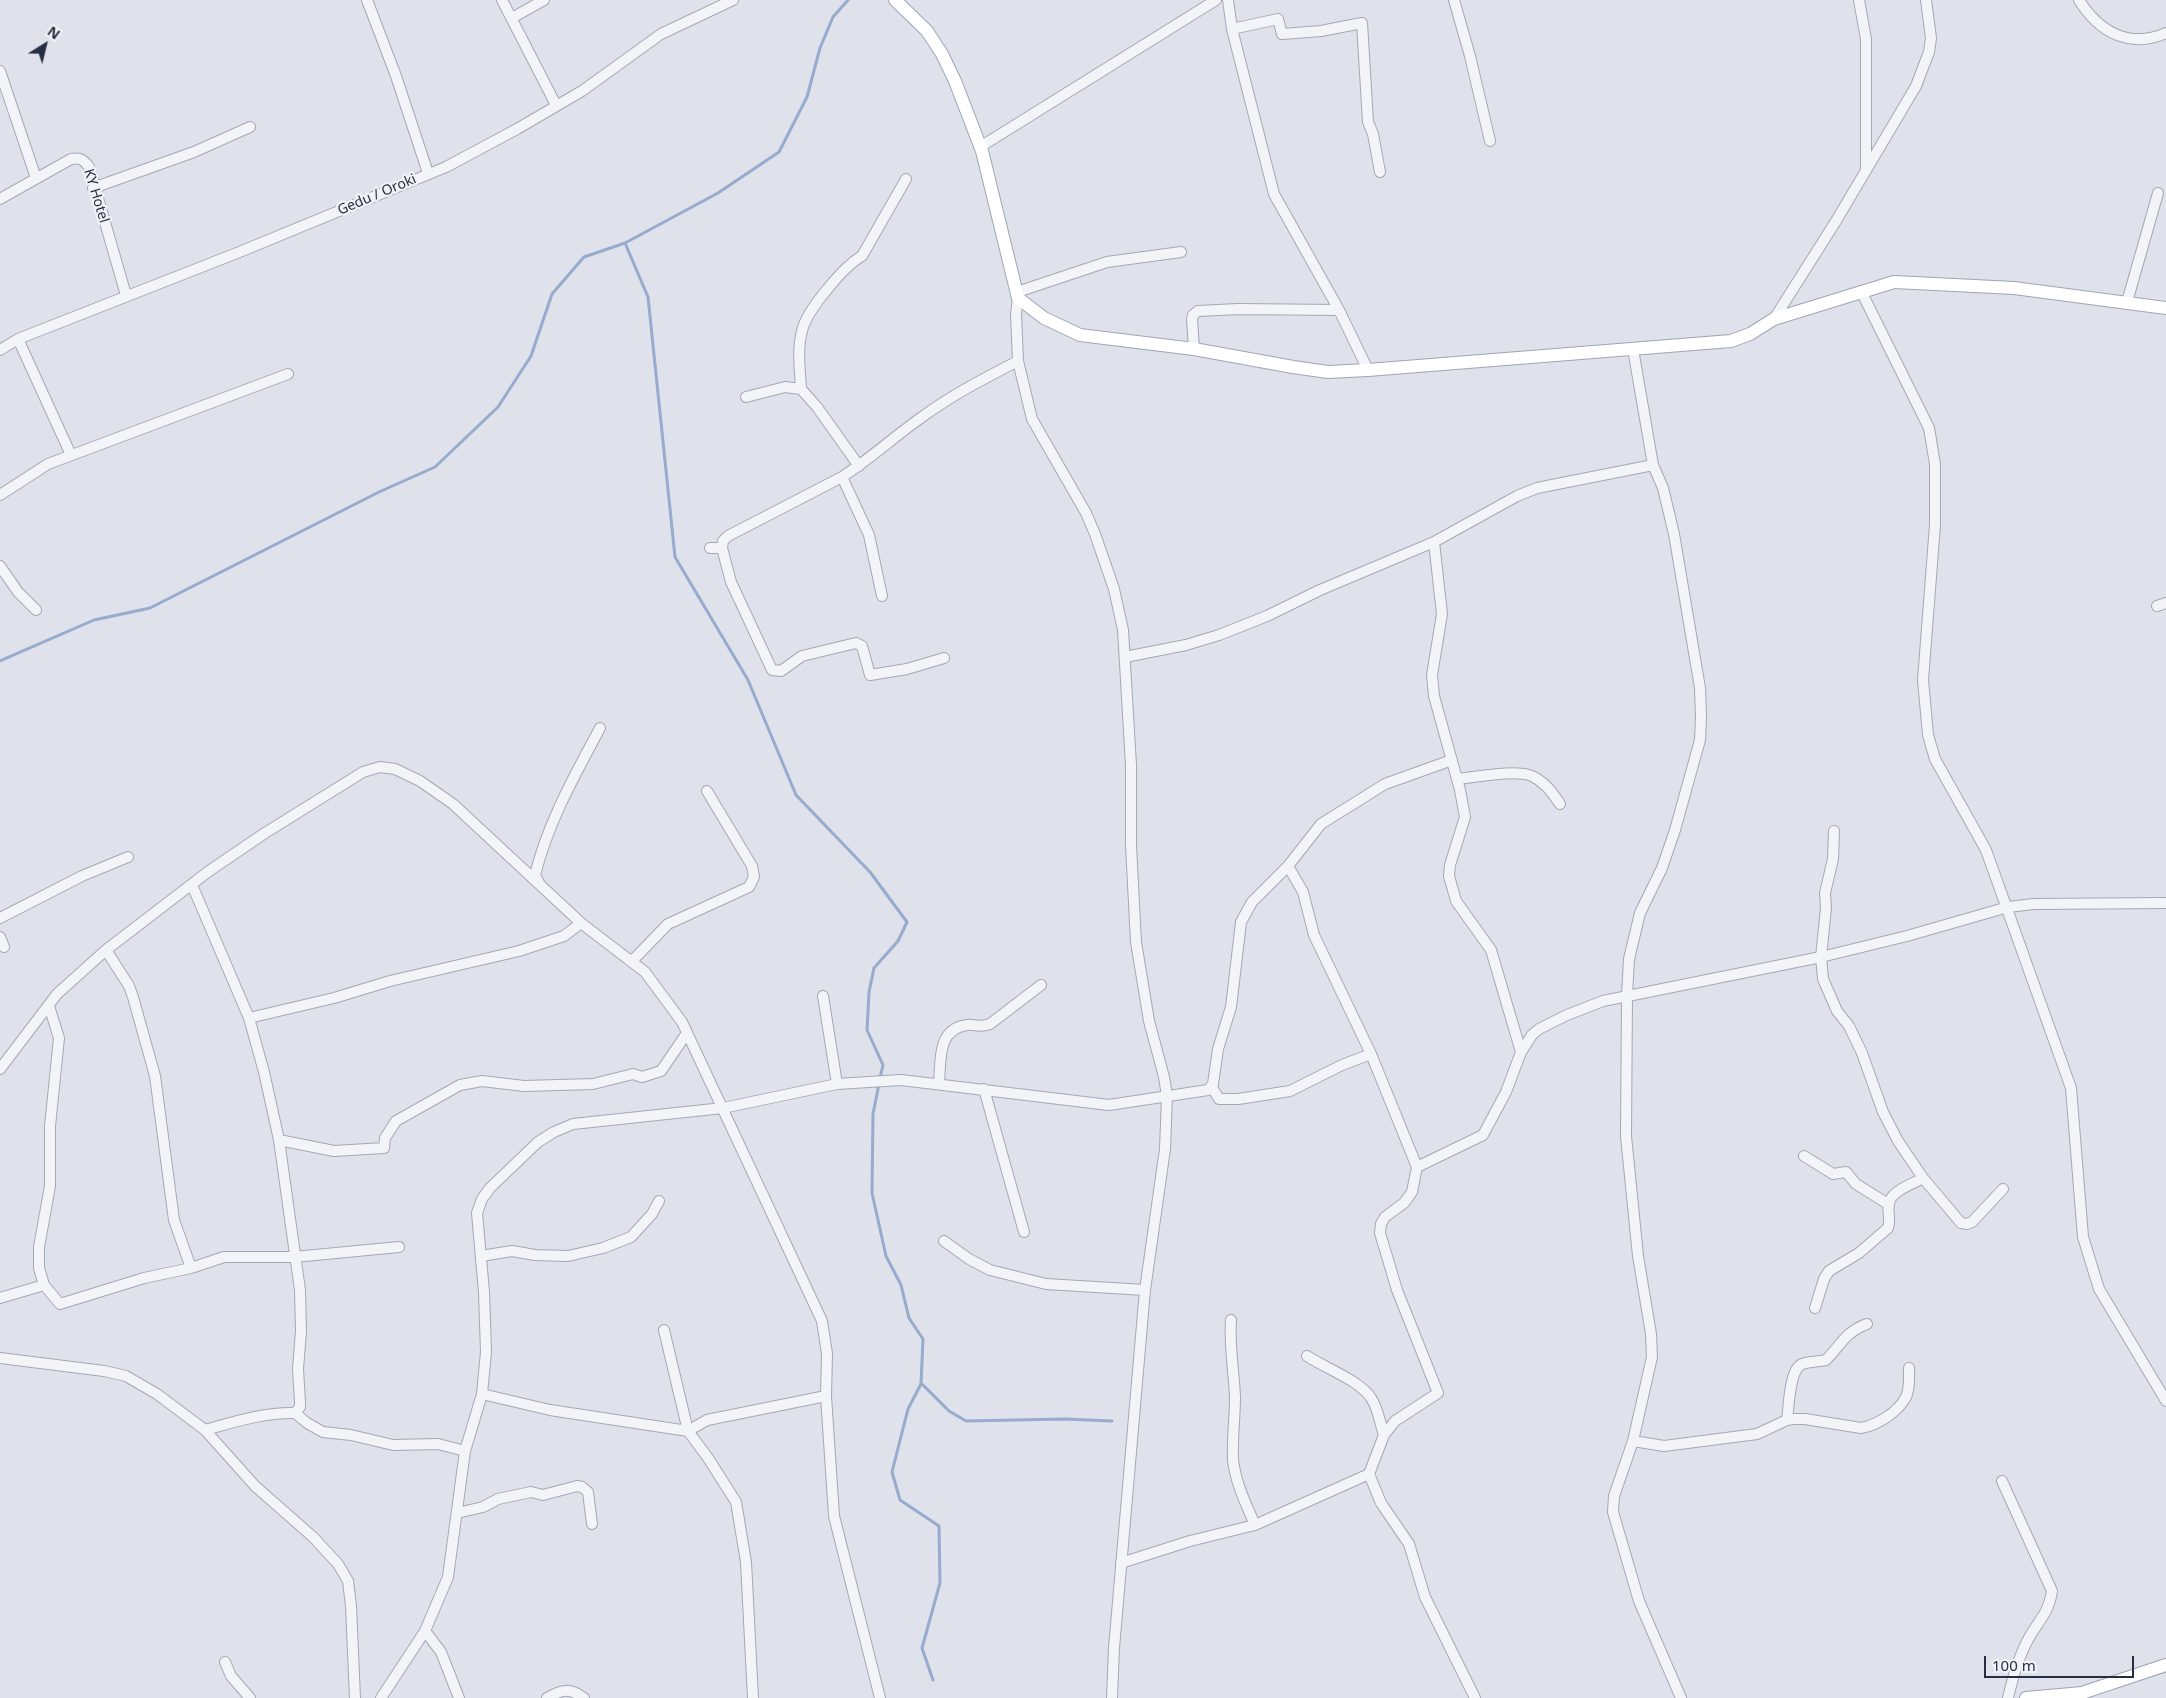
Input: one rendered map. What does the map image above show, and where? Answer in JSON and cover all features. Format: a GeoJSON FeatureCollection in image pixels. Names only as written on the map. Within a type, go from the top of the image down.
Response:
{"type":"FeatureCollection","features":[{"type":"Feature","properties":{"kind":"main road"},"geometry":{"type":"LineString","coordinates":[[896,0],[927,31],[942,54],[955,81],[980,147],[1018,295],[1044,318],[1080,335],[1194,348],[1237,358],[1328,372],[1731,341],[1750,334],[1774,318],[1894,282],[2014,288],[2166,308]]}},
{"type":"Feature","properties":{"kind":"main road"},"geometry":{"type":"LineString","coordinates":[[2026,1698],[2082,1693],[2166,1665]]}},
{"type":"Feature","properties":{"kind":"street"},"geometry":{"type":"LineString","coordinates":[[367,0],[396,76],[428,173]]}},
{"type":"Feature","properties":{"kind":"street"},"geometry":{"type":"LineString","coordinates":[[502,0],[556,105]]}},
{"type":"Feature","properties":{"kind":"street"},"geometry":{"type":"LineString","coordinates":[[512,18],[544,0]]}},
{"type":"Feature","properties":{"kind":"street","name":"Gedu / Oroki"},"geometry":{"type":"LineString","coordinates":[[0,350],[18,339],[237,253],[446,167],[582,91],[661,34],[733,0]]}},
{"type":"Feature","properties":{"kind":"street"},"geometry":{"type":"LineString","coordinates":[[980,147],[1216,0]]}},
{"type":"Feature","properties":{"kind":"street"},"geometry":{"type":"LineString","coordinates":[[1228,0],[1232,29],[1274,194],[1339,310],[1368,370]]}},
{"type":"Feature","properties":{"kind":"street"},"geometry":{"type":"LineString","coordinates":[[1454,0],[1470,56],[1490,141]]}},
{"type":"Feature","properties":{"kind":"street"},"geometry":{"type":"LineString","coordinates":[[1859,0],[1866,39],[1866,169]]}},
{"type":"Feature","properties":{"kind":"street"},"geometry":{"type":"LineString","coordinates":[[1774,318],[1836,221],[1916,86],[1929,52],[1931,38],[1926,0]]}},
{"type":"Feature","properties":{"kind":"street"},"geometry":{"type":"LineString","coordinates":[[2079,0],[2088,14],[2102,28],[2115,34],[2133,39],[2147,39],[2166,33]]}},
{"type":"Feature","properties":{"kind":"street"},"geometry":{"type":"LineString","coordinates":[[1232,29],[1278,18],[1282,34],[1362,23],[1368,122],[1373,134],[1380,172]]}},
{"type":"Feature","properties":{"kind":"street"},"geometry":{"type":"LineString","coordinates":[[0,71],[36,178]]}},
{"type":"Feature","properties":{"kind":"street"},"geometry":{"type":"LineString","coordinates":[[93,188],[194,152],[250,128]]}},
{"type":"Feature","properties":{"kind":"street","name":"KY Hotel"},"geometry":{"type":"LineString","coordinates":[[0,199],[71,159],[77,158],[85,162],[89,167],[93,188],[126,295]]}},
{"type":"Feature","properties":{"kind":"street"},"geometry":{"type":"LineString","coordinates":[[859,466],[817,407],[801,389],[800,340],[802,328],[808,317],[838,275],[853,261],[862,256],[906,179]]}},
{"type":"Feature","properties":{"kind":"street"},"geometry":{"type":"LineString","coordinates":[[2127,302],[2158,193]]}},
{"type":"Feature","properties":{"kind":"street"},"geometry":{"type":"LineString","coordinates":[[1112,1698],[1121,1563],[1144,1290],[1165,1148],[1167,1096],[1164,1077],[1149,1022],[1136,942],[1131,845],[1131,765],[1122,630],[1114,590],[1095,534],[1086,513],[1032,419],[1018,361],[1016,314],[1018,295],[1107,262],[1181,252]]}},
{"type":"Feature","properties":{"kind":"street"},"geometry":{"type":"LineString","coordinates":[[1861,291],[1929,428],[1935,464],[1935,525],[1923,680],[1928,735],[1935,760],[1986,850],[2008,907],[2071,1088],[2082,1237],[2088,1259],[2099,1289],[2166,1401]]}},
{"type":"Feature","properties":{"kind":"street"},"geometry":{"type":"LineString","coordinates":[[1194,348],[1192,319],[1193,315],[1198,312],[1238,309],[1339,310]]}},
{"type":"Feature","properties":{"kind":"street"},"geometry":{"type":"LineString","coordinates":[[18,339],[70,455]]}},
{"type":"Feature","properties":{"kind":"street"},"geometry":{"type":"LineString","coordinates":[[1633,349],[1654,465],[1674,534],[1700,688],[1701,717],[1700,740],[1675,830],[1662,868],[1636,924],[1629,959],[1626,1136],[1638,1256],[1652,1357],[1632,1441],[1614,1496],[1613,1512],[1639,1601],[1682,1698]]}},
{"type":"Feature","properties":{"kind":"street"},"geometry":{"type":"LineString","coordinates":[[944,658],[907,669],[870,675],[862,646],[856,643],[802,656],[781,671],[772,670],[730,582],[722,548],[723,541],[728,536],[842,477],[922,417],[966,387],[1018,361]]}},
{"type":"Feature","properties":{"kind":"street"},"geometry":{"type":"LineString","coordinates":[[0,495],[48,464],[288,374]]}},
{"type":"Feature","properties":{"kind":"street"},"geometry":{"type":"LineString","coordinates":[[746,397],[785,387],[801,389]]}},
{"type":"Feature","properties":{"kind":"street"},"geometry":{"type":"LineString","coordinates":[[1125,657],[1186,645],[1219,635],[1434,542],[1517,496],[1537,488],[1654,465]]}},
{"type":"Feature","properties":{"kind":"street"},"geometry":{"type":"LineString","coordinates":[[842,477],[868,535],[882,596]]}},
{"type":"Feature","properties":{"kind":"street"},"geometry":{"type":"LineString","coordinates":[[1434,542],[1442,614],[1432,674],[1434,696],[1457,779],[1465,817],[1450,865],[1452,889],[1463,913],[1491,950],[1521,1052]]}},
{"type":"Feature","properties":{"kind":"street"},"geometry":{"type":"LineString","coordinates":[[710,548],[722,548]]}},
{"type":"Feature","properties":{"kind":"street"},"geometry":{"type":"LineString","coordinates":[[0,566],[18,592],[36,610]]}},
{"type":"Feature","properties":{"kind":"street"},"geometry":{"type":"LineString","coordinates":[[542,888],[535,875],[541,850],[566,793],[600,728]]}},
{"type":"Feature","properties":{"kind":"street"},"geometry":{"type":"LineString","coordinates":[[1371,1054],[1342,1065],[1290,1092],[1238,1099],[1219,1099],[1212,1087],[1218,1049],[1231,1007],[1242,922],[1252,902],[1288,866],[1321,824],[1385,784],[1452,760]]}},
{"type":"Feature","properties":{"kind":"street"},"geometry":{"type":"LineString","coordinates":[[0,1069],[57,994],[106,950],[209,871],[273,828],[363,772],[380,767],[395,770],[420,781],[453,804],[581,923],[632,961],[652,982],[682,1022],[822,1321],[827,1354],[826,1396],[834,1516],[880,1698]]}},
{"type":"Feature","properties":{"kind":"street"},"geometry":{"type":"LineString","coordinates":[[1457,779],[1524,774],[1542,782],[1560,804]]}},
{"type":"Feature","properties":{"kind":"street"},"geometry":{"type":"LineString","coordinates":[[632,961],[668,924],[749,887],[754,877],[752,866],[707,791]]}},
{"type":"Feature","properties":{"kind":"street"},"geometry":{"type":"LineString","coordinates":[[1834,831],[1833,859],[1825,893],[1826,908],[1821,957],[1823,979],[1837,1011],[1849,1026],[1862,1052],[1883,1112],[1898,1141],[1923,1178],[1961,1223],[1967,1224],[1972,1222],[2003,1189]]}},
{"type":"Feature","properties":{"kind":"street"},"geometry":{"type":"LineString","coordinates":[[0,918],[82,876],[128,857]]}},
{"type":"Feature","properties":{"kind":"street"},"geometry":{"type":"LineString","coordinates":[[1288,866],[1301,887],[1314,935],[1371,1054],[1417,1167],[1412,1192],[1404,1203],[1385,1217],[1381,1224],[1380,1233],[1397,1290],[1438,1393],[1395,1421],[1384,1435],[1369,1474],[1381,1503],[1409,1544],[1425,1597],[1476,1698]]}},
{"type":"Feature","properties":{"kind":"street"},"geometry":{"type":"LineString","coordinates":[[192,885],[249,1018],[264,1072],[279,1140],[300,1290],[301,1331],[298,1369],[300,1407],[295,1413],[243,1420],[205,1430]]}},
{"type":"Feature","properties":{"kind":"street"},"geometry":{"type":"LineString","coordinates":[[1417,1167],[1483,1134],[1506,1092],[1521,1052],[1532,1035],[1539,1029],[1603,1001],[1821,957],[1907,936],[2008,907],[2034,904],[2166,903]]}},
{"type":"Feature","properties":{"kind":"street"},"geometry":{"type":"LineString","coordinates":[[249,1018],[334,998],[390,981],[519,951],[564,936],[581,923]]}},
{"type":"Feature","properties":{"kind":"street"},"geometry":{"type":"LineString","coordinates":[[0,937],[4,947]]}},
{"type":"Feature","properties":{"kind":"street"},"geometry":{"type":"LineString","coordinates":[[106,950],[134,997],[155,1076],[174,1220],[191,1268]]}},
{"type":"Feature","properties":{"kind":"street"},"geometry":{"type":"LineString","coordinates":[[939,1083],[943,1041],[952,1030],[968,1025],[980,1027],[990,1024],[1041,985]]}},
{"type":"Feature","properties":{"kind":"street"},"geometry":{"type":"LineString","coordinates":[[823,996],[837,1084]]}},
{"type":"Feature","properties":{"kind":"street"},"geometry":{"type":"LineString","coordinates":[[49,1006],[59,1038],[50,1126],[50,1186],[39,1247],[39,1268],[44,1286],[60,1304],[144,1278],[191,1268],[224,1257],[294,1257],[399,1247]]}},
{"type":"Feature","properties":{"kind":"street"},"geometry":{"type":"LineString","coordinates":[[279,1140],[334,1151],[384,1148],[385,1138],[396,1121],[460,1085],[482,1081],[524,1086],[593,1084],[633,1074],[642,1077],[661,1071],[687,1033]]}},
{"type":"Feature","properties":{"kind":"street"},"geometry":{"type":"LineString","coordinates":[[381,1698],[425,1631],[448,1577],[465,1451],[482,1394],[486,1352],[477,1213],[482,1199],[490,1188],[522,1155],[554,1132],[573,1124],[723,1108],[837,1084],[901,1080],[939,1083],[1109,1105],[1203,1091],[1212,1087]]}},
{"type":"Feature","properties":{"kind":"street"},"geometry":{"type":"LineString","coordinates":[[984,1089],[1024,1232]]}},
{"type":"Feature","properties":{"kind":"street"},"geometry":{"type":"LineString","coordinates":[[1804,1156],[1833,1174],[1846,1172],[1856,1184],[1888,1204]]}},
{"type":"Feature","properties":{"kind":"street"},"geometry":{"type":"LineString","coordinates":[[1815,1308],[1824,1280],[1829,1272],[1860,1253],[1888,1228],[1890,1222],[1888,1204],[1892,1196],[1923,1178]]}},
{"type":"Feature","properties":{"kind":"street"},"geometry":{"type":"LineString","coordinates":[[481,1256],[512,1251],[535,1255],[568,1256],[603,1248],[631,1237],[652,1214],[659,1202]]}},
{"type":"Feature","properties":{"kind":"street"},"geometry":{"type":"LineString","coordinates":[[944,1241],[969,1259],[990,1270],[1046,1284],[1144,1290]]}},
{"type":"Feature","properties":{"kind":"street"},"geometry":{"type":"LineString","coordinates":[[0,1298],[44,1286]]}},
{"type":"Feature","properties":{"kind":"street"},"geometry":{"type":"LineString","coordinates":[[1231,1320],[1229,1346],[1233,1364],[1235,1399],[1233,1459],[1237,1479],[1255,1525]]}},
{"type":"Feature","properties":{"kind":"street"},"geometry":{"type":"LineString","coordinates":[[1787,1420],[1794,1374],[1798,1367],[1804,1363],[1826,1360],[1854,1329],[1867,1324]]}},
{"type":"Feature","properties":{"kind":"street"},"geometry":{"type":"LineString","coordinates":[[664,1330],[688,1431],[736,1502],[746,1562],[752,1698]]}},
{"type":"Feature","properties":{"kind":"street"},"geometry":{"type":"LineString","coordinates":[[1307,1356],[1321,1366],[1341,1375],[1371,1397],[1375,1404],[1384,1435]]}},
{"type":"Feature","properties":{"kind":"street"},"geometry":{"type":"LineString","coordinates":[[0,1358],[104,1371],[126,1376],[158,1394],[205,1430],[255,1486],[313,1538],[338,1564],[348,1581],[351,1606],[355,1698]]}},
{"type":"Feature","properties":{"kind":"street"},"geometry":{"type":"LineString","coordinates":[[1632,1441],[1664,1446],[1757,1434],[1787,1420],[1804,1419],[1861,1428],[1877,1424],[1893,1412],[1906,1397],[1909,1368]]}},
{"type":"Feature","properties":{"kind":"street"},"geometry":{"type":"LineString","coordinates":[[482,1394],[550,1410],[688,1431],[707,1420],[826,1396]]}},
{"type":"Feature","properties":{"kind":"street"},"geometry":{"type":"LineString","coordinates":[[295,1413],[307,1424],[323,1432],[352,1435],[393,1445],[438,1444],[465,1451]]}},
{"type":"Feature","properties":{"kind":"street"},"geometry":{"type":"LineString","coordinates":[[1121,1563],[1190,1541],[1255,1525],[1369,1474]]}},
{"type":"Feature","properties":{"kind":"street"},"geometry":{"type":"LineString","coordinates":[[2002,1481],[2052,1591],[2045,1616],[2031,1635],[2014,1671],[2008,1698]]}},
{"type":"Feature","properties":{"kind":"street"},"geometry":{"type":"LineString","coordinates":[[457,1513],[483,1507],[498,1499],[531,1492],[543,1495],[577,1486],[582,1487],[588,1492],[592,1524]]}},
{"type":"Feature","properties":{"kind":"street"},"geometry":{"type":"LineString","coordinates":[[425,1631],[441,1652],[459,1698]]}},
{"type":"Feature","properties":{"kind":"street"},"geometry":{"type":"LineString","coordinates":[[225,1662],[231,1676],[250,1698]]}},
{"type":"Feature","properties":{"kind":"street"},"geometry":{"type":"LineString","coordinates":[[547,1698],[560,1691],[573,1691],[584,1698]]}},
{"type":"Feature","properties":{"kind":"waterway"},"geometry":{"type":"LineString","coordinates":[[0,661],[94,620],[150,608],[379,492],[435,467],[498,407],[531,356],[552,294],[584,257],[625,243],[718,193],[779,152],[807,97],[820,48],[833,17],[848,0]]}},
{"type":"Feature","properties":{"kind":"waterway"},"geometry":{"type":"LineString","coordinates":[[625,243],[648,297],[675,557],[748,680],[796,795],[870,872],[907,922],[898,941],[874,968],[869,992],[867,1030],[883,1065],[880,1078]]}},
{"type":"Feature","properties":{"kind":"waterway"},"geometry":{"type":"LineString","coordinates":[[879,1084],[873,1114],[872,1193],[886,1256],[901,1285],[909,1318],[923,1339],[921,1384],[908,1409],[892,1472],[900,1500],[939,1526],[940,1583],[922,1648],[933,1680]]}},
{"type":"Feature","properties":{"kind":"waterway"},"geometry":{"type":"LineString","coordinates":[[922,1384],[949,1411],[966,1421],[1064,1419],[1112,1421]]}}]}
